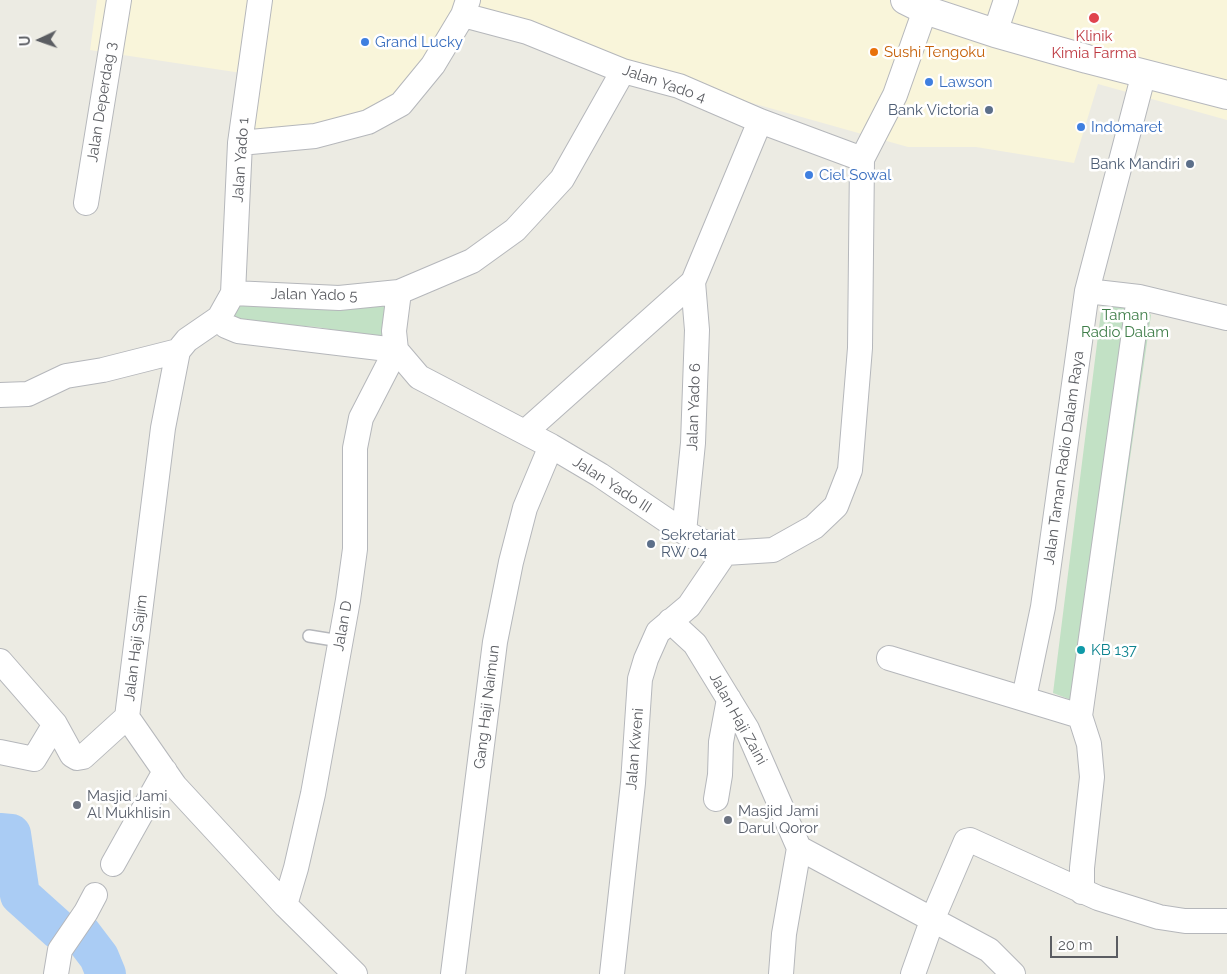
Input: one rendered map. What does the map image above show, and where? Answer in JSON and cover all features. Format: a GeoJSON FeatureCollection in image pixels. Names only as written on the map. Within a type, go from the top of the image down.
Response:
{"type":"FeatureCollection","features":[{"type":"Feature","properties":{"kind":"main road"},"geometry":{"type":"LineString","coordinates":[[915,5],[994,33],[1227,95]]}},
{"type":"Feature","properties":{"kind":"street","name":"Jalan Deperdag 3"},"geometry":{"type":"LineString","coordinates":[[86,203],[119,0]]}},
{"type":"Feature","properties":{"kind":"street","name":"Jalan Yado 1"},"geometry":{"type":"LineString","coordinates":[[219,318],[233,293],[240,143],[260,0]]}},
{"type":"Feature","properties":{"kind":"street"},"geometry":{"type":"LineString","coordinates":[[994,33],[1006,0]]}},
{"type":"Feature","properties":{"kind":"street"},"geometry":{"type":"LineString","coordinates":[[725,553],[773,550],[814,527],[836,506],[850,470],[860,348],[862,159],[894,94],[915,5]]}},
{"type":"Feature","properties":{"kind":"street"},"geometry":{"type":"LineString","coordinates":[[240,143],[315,136],[368,122],[401,104],[433,65],[466,7]]}},
{"type":"Feature","properties":{"kind":"street","name":"Jalan Yado 4"},"geometry":{"type":"LineString","coordinates":[[466,7],[623,71],[679,86],[760,121],[862,159]]}},
{"type":"Feature","properties":{"kind":"street","name":"Jalan Yado 5"},"geometry":{"type":"LineString","coordinates":[[233,293],[339,298],[399,292],[472,261],[515,230],[562,180],[623,71]]}},
{"type":"Feature","properties":{"kind":"street","name":"Jalan Taman Radio Dalam Raya"},"geometry":{"type":"LineString","coordinates":[[1024,698],[1043,607],[1087,291],[1144,73]]}},
{"type":"Feature","properties":{"kind":"street","name":"Jalan Yado 6"},"geometry":{"type":"LineString","coordinates":[[525,432],[693,282],[760,121]]}},
{"type":"Feature","properties":{"kind":"street","name":"Jalan Yado 6"},"geometry":{"type":"LineString","coordinates":[[684,532],[693,443],[697,330],[693,282]]}},
{"type":"Feature","properties":{"kind":"street"},"geometry":{"type":"LineString","coordinates":[[1087,291],[1139,297],[1227,318]]}},
{"type":"Feature","properties":{"kind":"street"},"geometry":{"type":"LineString","coordinates":[[0,395],[28,394],[66,376],[103,370],[178,351],[187,340],[219,318],[226,326],[238,331],[396,350],[394,331],[399,292]]}},
{"type":"Feature","properties":{"kind":"street"},"geometry":{"type":"LineString","coordinates":[[1082,892],[1082,868],[1092,777],[1089,744],[1080,716],[1139,297]]}},
{"type":"Feature","properties":{"kind":"street","name":"Jalan Yado III"},"geometry":{"type":"LineString","coordinates":[[396,350],[419,376],[551,446],[600,475],[684,532],[725,553]]}},
{"type":"Feature","properties":{"kind":"street","name":"Jalan D"},"geometry":{"type":"LineString","coordinates":[[284,905],[296,868],[313,794],[355,549],[357,441],[361,418],[396,350]]}},
{"type":"Feature","properties":{"kind":"street","name":"Jalan Haji Sajim"},"geometry":{"type":"LineString","coordinates":[[178,351],[163,428],[127,717],[175,786],[284,905],[354,974]]}},
{"type":"Feature","properties":{"kind":"street","name":"Gang Haji Naimun"},"geometry":{"type":"LineString","coordinates":[[453,974],[497,633],[511,562],[526,508],[551,446]]}},
{"type":"Feature","properties":{"kind":"street","name":"Jalan Kweni"},"geometry":{"type":"LineString","coordinates":[[612,974],[639,715],[640,679],[658,632],[689,606],[725,553]]}},
{"type":"Feature","properties":{"kind":"street","name":"Jalan Haji Zaini"},"geometry":{"type":"LineString","coordinates":[[670,621],[695,644],[747,729],[799,848]]}},
{"type":"Feature","properties":{"kind":"street"},"geometry":{"type":"LineString","coordinates":[[889,658],[1080,716]]}},
{"type":"Feature","properties":{"kind":"street"},"geometry":{"type":"LineString","coordinates":[[0,661],[56,724],[72,755],[77,758],[83,758],[127,717]]}},
{"type":"Feature","properties":{"kind":"street"},"geometry":{"type":"LineString","coordinates":[[716,799],[720,775],[721,742],[729,699]]}},
{"type":"Feature","properties":{"kind":"street"},"geometry":{"type":"LineString","coordinates":[[0,752],[34,759],[56,724]]}},
{"type":"Feature","properties":{"kind":"street"},"geometry":{"type":"LineString","coordinates":[[113,864],[165,771]]}},
{"type":"Feature","properties":{"kind":"street"},"geometry":{"type":"LineString","coordinates":[[913,974],[933,918],[966,841],[970,840],[1082,892],[1160,917],[1185,921],[1227,920]]}},
{"type":"Feature","properties":{"kind":"street"},"geometry":{"type":"LineString","coordinates":[[781,974],[784,934],[799,848],[933,918],[989,950],[1013,974]]}},
{"type":"Feature","properties":{"kind":"street"},"geometry":{"type":"LineString","coordinates":[[56,974],[60,950],[86,912],[95,894]]}},
{"type":"Feature","properties":{"kind":"lane"},"geometry":{"type":"LineString","coordinates":[[309,636],[340,641]]}},
{"type":"Feature","properties":{"kind":"shaded area"},"geometry":{"type":"Polygon","coordinates":[[[97,0],[1227,0],[1227,120],[1098,84],[1074,163],[976,147],[908,147],[734,98],[470,16],[384,107],[240,146],[248,74],[90,50],[97,0]]]}},
{"type":"Feature","properties":{"kind":"green space"},"geometry":{"type":"Polygon","coordinates":[[[235,300],[385,302],[383,338],[317,327],[233,321],[235,300]]]}},
{"type":"Feature","properties":{"kind":"green space","name":"Taman Radio Dalam"},"geometry":{"type":"Polygon","coordinates":[[[1138,300],[1151,315],[1094,704],[1074,701],[1053,693],[1102,304],[1138,300]]]}},
{"type":"Feature","properties":{"kind":"waterway"},"geometry":{"type":"LineString","coordinates":[[0,833],[11,834],[20,895],[59,930]]}},
{"type":"Feature","properties":{"kind":"waterway"},"geometry":{"type":"LineString","coordinates":[[80,932],[99,957],[106,974]]}},
{"type":"Feature","properties":{"kind":"place","name":"Klinik Kimia Farma"},"geometry":{"type":"Point","coordinates":[1094,18]}},
{"type":"Feature","properties":{"kind":"place","name":"Grand Lucky"},"geometry":{"type":"Point","coordinates":[365,42]}},
{"type":"Feature","properties":{"kind":"place","name":"Sushi Tengoku"},"geometry":{"type":"Point","coordinates":[874,52]}},
{"type":"Feature","properties":{"kind":"place","name":"Lawson"},"geometry":{"type":"Point","coordinates":[929,82]}},
{"type":"Feature","properties":{"kind":"place","name":"Bank Victoria"},"geometry":{"type":"Point","coordinates":[989,110]}},
{"type":"Feature","properties":{"kind":"place","name":"Indomaret"},"geometry":{"type":"Point","coordinates":[1081,127]}},
{"type":"Feature","properties":{"kind":"place","name":"Bank Mandiri"},"geometry":{"type":"Point","coordinates":[1190,164]}},
{"type":"Feature","properties":{"kind":"place","name":"Ciel Sowal"},"geometry":{"type":"Point","coordinates":[809,175]}},
{"type":"Feature","properties":{"kind":"place","name":"Sekretariat RW 04"},"geometry":{"type":"Point","coordinates":[651,544]}},
{"type":"Feature","properties":{"kind":"place","name":"KB 137"},"geometry":{"type":"Point","coordinates":[1081,650]}},
{"type":"Feature","properties":{"kind":"place","name":"Masjid Jami Al Mukhlisin"},"geometry":{"type":"Point","coordinates":[77,805]}},
{"type":"Feature","properties":{"kind":"place","name":"Masjid Jami Darul Qoror"},"geometry":{"type":"Point","coordinates":[728,820]}}]}
